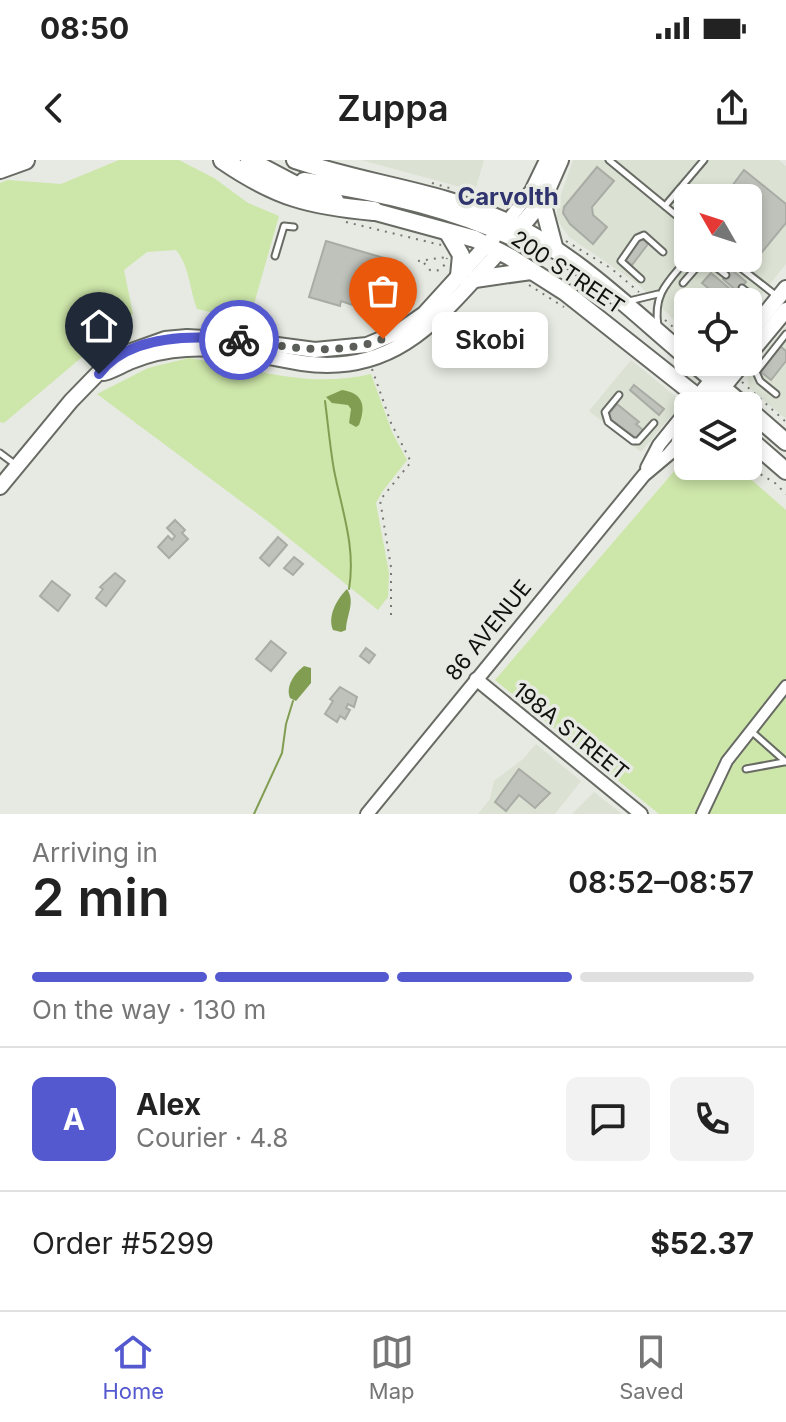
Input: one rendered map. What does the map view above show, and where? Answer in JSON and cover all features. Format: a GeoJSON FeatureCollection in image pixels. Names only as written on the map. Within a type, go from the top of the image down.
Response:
{"type":"FeatureCollection","features":[{"type":"Feature","properties":{"kind":"highway"},"geometry":{"type":"LineString","coordinates":[[0,169],[25,160]]}},
{"type":"Feature","properties":{"kind":"highway"},"geometry":{"type":"LineString","coordinates":[[223,160],[284,195],[325,207],[374,211]]}},
{"type":"Feature","properties":{"kind":"main road","name":"200 STREET"},"geometry":{"type":"LineString","coordinates":[[249,160],[283,179],[324,196],[475,239],[494,248],[529,277],[619,333],[685,392]]}},
{"type":"Feature","properties":{"kind":"main road","name":"200 STREET"},"geometry":{"type":"LineString","coordinates":[[295,160],[450,200],[510,230],[557,242],[674,347]]}},
{"type":"Feature","properties":{"kind":"main road"},"geometry":{"type":"LineString","coordinates":[[0,487],[65,407],[108,363],[123,354],[165,339],[213,337],[336,350],[367,345],[398,332],[424,314],[461,275],[542,201],[560,160]]}},
{"type":"Feature","properties":{"kind":"main road"},"geometry":{"type":"LineString","coordinates":[[283,179],[331,185],[390,198],[510,230]]}},
{"type":"Feature","properties":{"kind":"main road"},"geometry":{"type":"LineString","coordinates":[[542,201],[557,242]]}},
{"type":"Feature","properties":{"kind":"main road"},"geometry":{"type":"LineString","coordinates":[[448,233],[461,255],[461,275]]}},
{"type":"Feature","properties":{"kind":"main road"},"geometry":{"type":"LineString","coordinates":[[461,275],[529,277]]}},
{"type":"Feature","properties":{"kind":"main road"},"geometry":{"type":"LineString","coordinates":[[762,320],[783,298]]}},
{"type":"Feature","properties":{"kind":"main road"},"geometry":{"type":"LineString","coordinates":[[762,333],[783,298]]}},
{"type":"Feature","properties":{"kind":"main road","name":"86 AVENUE"},"geometry":{"type":"LineString","coordinates":[[711,392],[724,376]]}},
{"type":"Feature","properties":{"kind":"main road","name":"200 STREET"},"geometry":{"type":"LineString","coordinates":[[762,422],[786,442]]}},
{"type":"Feature","properties":{"kind":"main road"},"geometry":{"type":"LineString","coordinates":[[762,450],[786,471]]}},
{"type":"Feature","properties":{"kind":"street"},"geometry":{"type":"LineString","coordinates":[[510,230],[546,160]]}},
{"type":"Feature","properties":{"kind":"street","name":"86 AVENUE"},"geometry":{"type":"LineString","coordinates":[[644,475],[659,445],[674,430]]}},
{"type":"Feature","properties":{"kind":"street","name":"86 AVENUE"},"geometry":{"type":"LineString","coordinates":[[367,814],[644,475],[674,448]]}},
{"type":"Feature","properties":{"kind":"street","name":"198A STREET"},"geometry":{"type":"LineString","coordinates":[[476,679],[641,814]]}},
{"type":"Feature","properties":{"kind":"street"},"geometry":{"type":"LineString","coordinates":[[702,814],[727,761],[786,686]]}},
{"type":"Feature","properties":{"kind":"lane"},"geometry":{"type":"LineString","coordinates":[[609,160],[674,213]]}},
{"type":"Feature","properties":{"kind":"lane"},"geometry":{"type":"LineString","coordinates":[[665,206],[704,160]]}},
{"type":"Feature","properties":{"kind":"lane"},"geometry":{"type":"LineString","coordinates":[[275,256],[284,226],[294,227]]}},
{"type":"Feature","properties":{"kind":"lane"},"geometry":{"type":"LineString","coordinates":[[641,279],[621,261],[637,238],[644,235],[663,252]]}},
{"type":"Feature","properties":{"kind":"lane"},"geometry":{"type":"LineString","coordinates":[[659,334],[656,310],[659,294],[677,272]]}},
{"type":"Feature","properties":{"kind":"lane"},"geometry":{"type":"LineString","coordinates":[[683,283],[693,272]]}},
{"type":"Feature","properties":{"kind":"lane"},"geometry":{"type":"LineString","coordinates":[[722,272],[726,275]]}},
{"type":"Feature","properties":{"kind":"lane"},"geometry":{"type":"LineString","coordinates":[[747,272],[783,298]]}},
{"type":"Feature","properties":{"kind":"lane"},"geometry":{"type":"LineString","coordinates":[[622,302],[659,294]]}},
{"type":"Feature","properties":{"kind":"lane"},"geometry":{"type":"LineString","coordinates":[[776,394],[760,381],[756,372],[786,334]]}},
{"type":"Feature","properties":{"kind":"lane"},"geometry":{"type":"LineString","coordinates":[[619,395],[605,412],[608,422],[633,441],[638,441],[654,423]]}},
{"type":"Feature","properties":{"kind":"lane"},"geometry":{"type":"LineString","coordinates":[[0,453],[17,466]]}},
{"type":"Feature","properties":{"kind":"lane"},"geometry":{"type":"LineString","coordinates":[[750,730],[786,762]]}},
{"type":"Feature","properties":{"kind":"lane"},"geometry":{"type":"LineString","coordinates":[[746,769],[786,762]]}},
{"type":"Feature","properties":{"kind":"path"},"geometry":{"type":"LineString","coordinates":[[557,242],[573,246],[612,269],[646,298]]}},
{"type":"Feature","properties":{"kind":"path"},"geometry":{"type":"LineString","coordinates":[[449,257],[461,275]]}},
{"type":"Feature","properties":{"kind":"path"},"geometry":{"type":"LineString","coordinates":[[418,261],[449,257]]}},
{"type":"Feature","properties":{"kind":"path"},"geometry":{"type":"LineString","coordinates":[[423,262],[430,270],[437,271],[444,267],[449,257]]}},
{"type":"Feature","properties":{"kind":"path"},"geometry":{"type":"LineString","coordinates":[[434,260],[437,271]]}},
{"type":"Feature","properties":{"kind":"path"},"geometry":{"type":"LineString","coordinates":[[529,277],[568,311]]}},
{"type":"Feature","properties":{"kind":"path"},"geometry":{"type":"LineString","coordinates":[[656,310],[674,327]]}},
{"type":"Feature","properties":{"kind":"path"},"geometry":{"type":"LineString","coordinates":[[371,366],[391,423],[411,462],[380,500],[391,567],[391,619]]}},
{"type":"Feature","properties":{"kind":"path"},"geometry":{"type":"LineString","coordinates":[[724,376],[786,422]]}},
{"type":"Feature","properties":{"kind":"path"},"geometry":{"type":"LineString","coordinates":[[762,475],[786,494]]}},
{"type":"Feature","properties":{"kind":"shaded area"},"geometry":{"type":"Polygon","coordinates":[[[119,160],[179,160],[214,178],[248,203],[279,216],[254,304],[238,301],[215,313],[197,309],[187,271],[176,250],[147,252],[124,270],[133,314],[4,423],[0,422],[0,183],[8,180],[61,184],[119,160]]]}},
{"type":"Feature","properties":{"kind":"shaded area"},"geometry":{"type":"Polygon","coordinates":[[[361,160],[484,160],[475,191],[361,160]]]}},
{"type":"Feature","properties":{"kind":"shaded area"},"geometry":{"type":"Polygon","coordinates":[[[573,160],[779,160],[786,166],[786,264],[762,294],[762,288],[674,288],[674,320],[638,284],[569,237],[557,218],[557,206],[573,160]]]}},
{"type":"Feature","properties":{"kind":"shaded area"},"geometry":{"type":"Polygon","coordinates":[[[786,326],[786,419],[762,399],[762,392],[754,392],[749,388],[747,376],[762,376],[762,356],[786,326]]]}},
{"type":"Feature","properties":{"kind":"shaded area"},"geometry":{"type":"Polygon","coordinates":[[[189,358],[302,378],[347,378],[371,374],[392,432],[407,460],[376,503],[389,573],[388,597],[378,610],[270,523],[97,394],[148,368],[189,358]]]}},
{"type":"Feature","properties":{"kind":"shaded area"},"geometry":{"type":"Polygon","coordinates":[[[631,360],[674,395],[674,412],[641,452],[589,411],[631,360]]]}},
{"type":"Feature","properties":{"kind":"shaded area"},"geometry":{"type":"Polygon","coordinates":[[[342,390],[355,394],[361,402],[361,418],[356,427],[349,423],[351,409],[348,405],[332,403],[326,397],[342,390]]]}},
{"type":"Feature","properties":{"kind":"shaded area"},"geometry":{"type":"Polygon","coordinates":[[[674,471],[674,480],[752,480],[786,510],[786,814],[659,814],[495,680],[674,471]]]}},
{"type":"Feature","properties":{"kind":"shaded area"},"geometry":{"type":"Polygon","coordinates":[[[347,589],[351,604],[346,630],[341,632],[333,630],[331,619],[337,602],[347,589]]]}},
{"type":"Feature","properties":{"kind":"shaded area"},"geometry":{"type":"Polygon","coordinates":[[[304,666],[311,668],[311,683],[296,701],[290,698],[290,684],[304,666]]]}},
{"type":"Feature","properties":{"kind":"shaded area"},"geometry":{"type":"Polygon","coordinates":[[[536,744],[581,781],[555,814],[478,814],[490,799],[494,781],[523,759],[536,744]]]}},
{"type":"Feature","properties":{"kind":"shaded area"},"geometry":{"type":"Polygon","coordinates":[[[594,792],[622,814],[572,814],[594,792]]]}},
{"type":"Feature","properties":{"kind":"building"},"geometry":{"type":"Polygon","coordinates":[[[597,167],[614,181],[592,207],[593,215],[607,227],[593,244],[570,224],[563,213],[564,207],[597,167]]]}},
{"type":"Feature","properties":{"kind":"building"},"geometry":{"type":"Polygon","coordinates":[[[744,170],[761,184],[734,184],[744,170]]]}},
{"type":"Feature","properties":{"kind":"building"},"geometry":{"type":"Polygon","coordinates":[[[762,185],[786,204],[786,223],[762,252],[762,185]]]}},
{"type":"Feature","properties":{"kind":"building"},"geometry":{"type":"Polygon","coordinates":[[[641,238],[648,244],[632,265],[624,259],[641,238]]]}},
{"type":"Feature","properties":{"kind":"building"},"geometry":{"type":"Polygon","coordinates":[[[326,241],[401,263],[394,286],[386,284],[379,314],[341,301],[340,306],[309,297],[326,241]]]}},
{"type":"Feature","properties":{"kind":"building"},"geometry":{"type":"Polygon","coordinates":[[[729,272],[734,272],[746,282],[741,288],[733,288],[723,279],[729,272]]]}},
{"type":"Feature","properties":{"kind":"building"},"geometry":{"type":"Polygon","coordinates":[[[711,273],[729,288],[708,288],[702,283],[711,273]]]}},
{"type":"Feature","properties":{"kind":"building"},"geometry":{"type":"Polygon","coordinates":[[[780,346],[786,351],[786,361],[771,380],[762,371],[780,346]]]}},
{"type":"Feature","properties":{"kind":"building"},"geometry":{"type":"Polygon","coordinates":[[[634,385],[664,409],[659,415],[630,390],[634,385]]]}},
{"type":"Feature","properties":{"kind":"building"},"geometry":{"type":"Polygon","coordinates":[[[617,404],[639,422],[636,424],[643,430],[636,438],[609,418],[617,404]]]}},
{"type":"Feature","properties":{"kind":"building"},"geometry":{"type":"Polygon","coordinates":[[[175,520],[185,530],[182,533],[188,539],[169,558],[158,547],[168,536],[172,540],[175,536],[167,528],[175,520]]]}},
{"type":"Feature","properties":{"kind":"building"},"geometry":{"type":"Polygon","coordinates":[[[278,537],[287,545],[269,566],[260,558],[278,537]]]}},
{"type":"Feature","properties":{"kind":"building"},"geometry":{"type":"Polygon","coordinates":[[[294,557],[303,564],[293,575],[284,568],[294,557]]]}},
{"type":"Feature","properties":{"kind":"building"},"geometry":{"type":"Polygon","coordinates":[[[115,573],[125,581],[106,606],[96,598],[103,589],[100,587],[115,573]]]}},
{"type":"Feature","properties":{"kind":"building"},"geometry":{"type":"Polygon","coordinates":[[[52,581],[70,595],[58,611],[40,596],[52,581]]]}},
{"type":"Feature","properties":{"kind":"building"},"geometry":{"type":"Polygon","coordinates":[[[271,641],[286,653],[271,671],[256,659],[271,641]]]}},
{"type":"Feature","properties":{"kind":"building"},"geometry":{"type":"Polygon","coordinates":[[[366,648],[375,655],[369,663],[360,656],[366,648]]]}},
{"type":"Feature","properties":{"kind":"building"},"geometry":{"type":"Polygon","coordinates":[[[340,687],[357,697],[354,707],[348,704],[346,708],[350,710],[345,719],[340,716],[337,722],[325,714],[333,701],[330,699],[340,687]]]}},
{"type":"Feature","properties":{"kind":"building"},"geometry":{"type":"Polygon","coordinates":[[[519,769],[550,793],[535,808],[519,795],[506,811],[495,802],[519,769]]]}},
{"type":"Feature","properties":{"kind":"waterway"},"geometry":{"type":"LineString","coordinates":[[325,401],[351,558],[349,589]]}},
{"type":"Feature","properties":{"kind":"waterway"},"geometry":{"type":"LineString","coordinates":[[254,814],[282,753],[293,701]]}},
{"type":"Feature","properties":{"kind":"way so far"},"geometry":{"type":"LineString","coordinates":[[239,340],[336,350],[383,339]]}},
{"type":"Feature","properties":{"kind":"place","name":"Skobi"},"geometry":{"type":"Point","coordinates":[383,339]}},
{"type":"Feature","properties":{"kind":"district","name":"Carvolth"},"geometry":{"type":"Point","coordinates":[508,196]}},
{"type":"Feature","properties":{"kind":"route"},"geometry":{"type":"LineString","coordinates":[[99,374],[108,363],[123,354],[165,339],[213,337],[239,340]]}}]}
